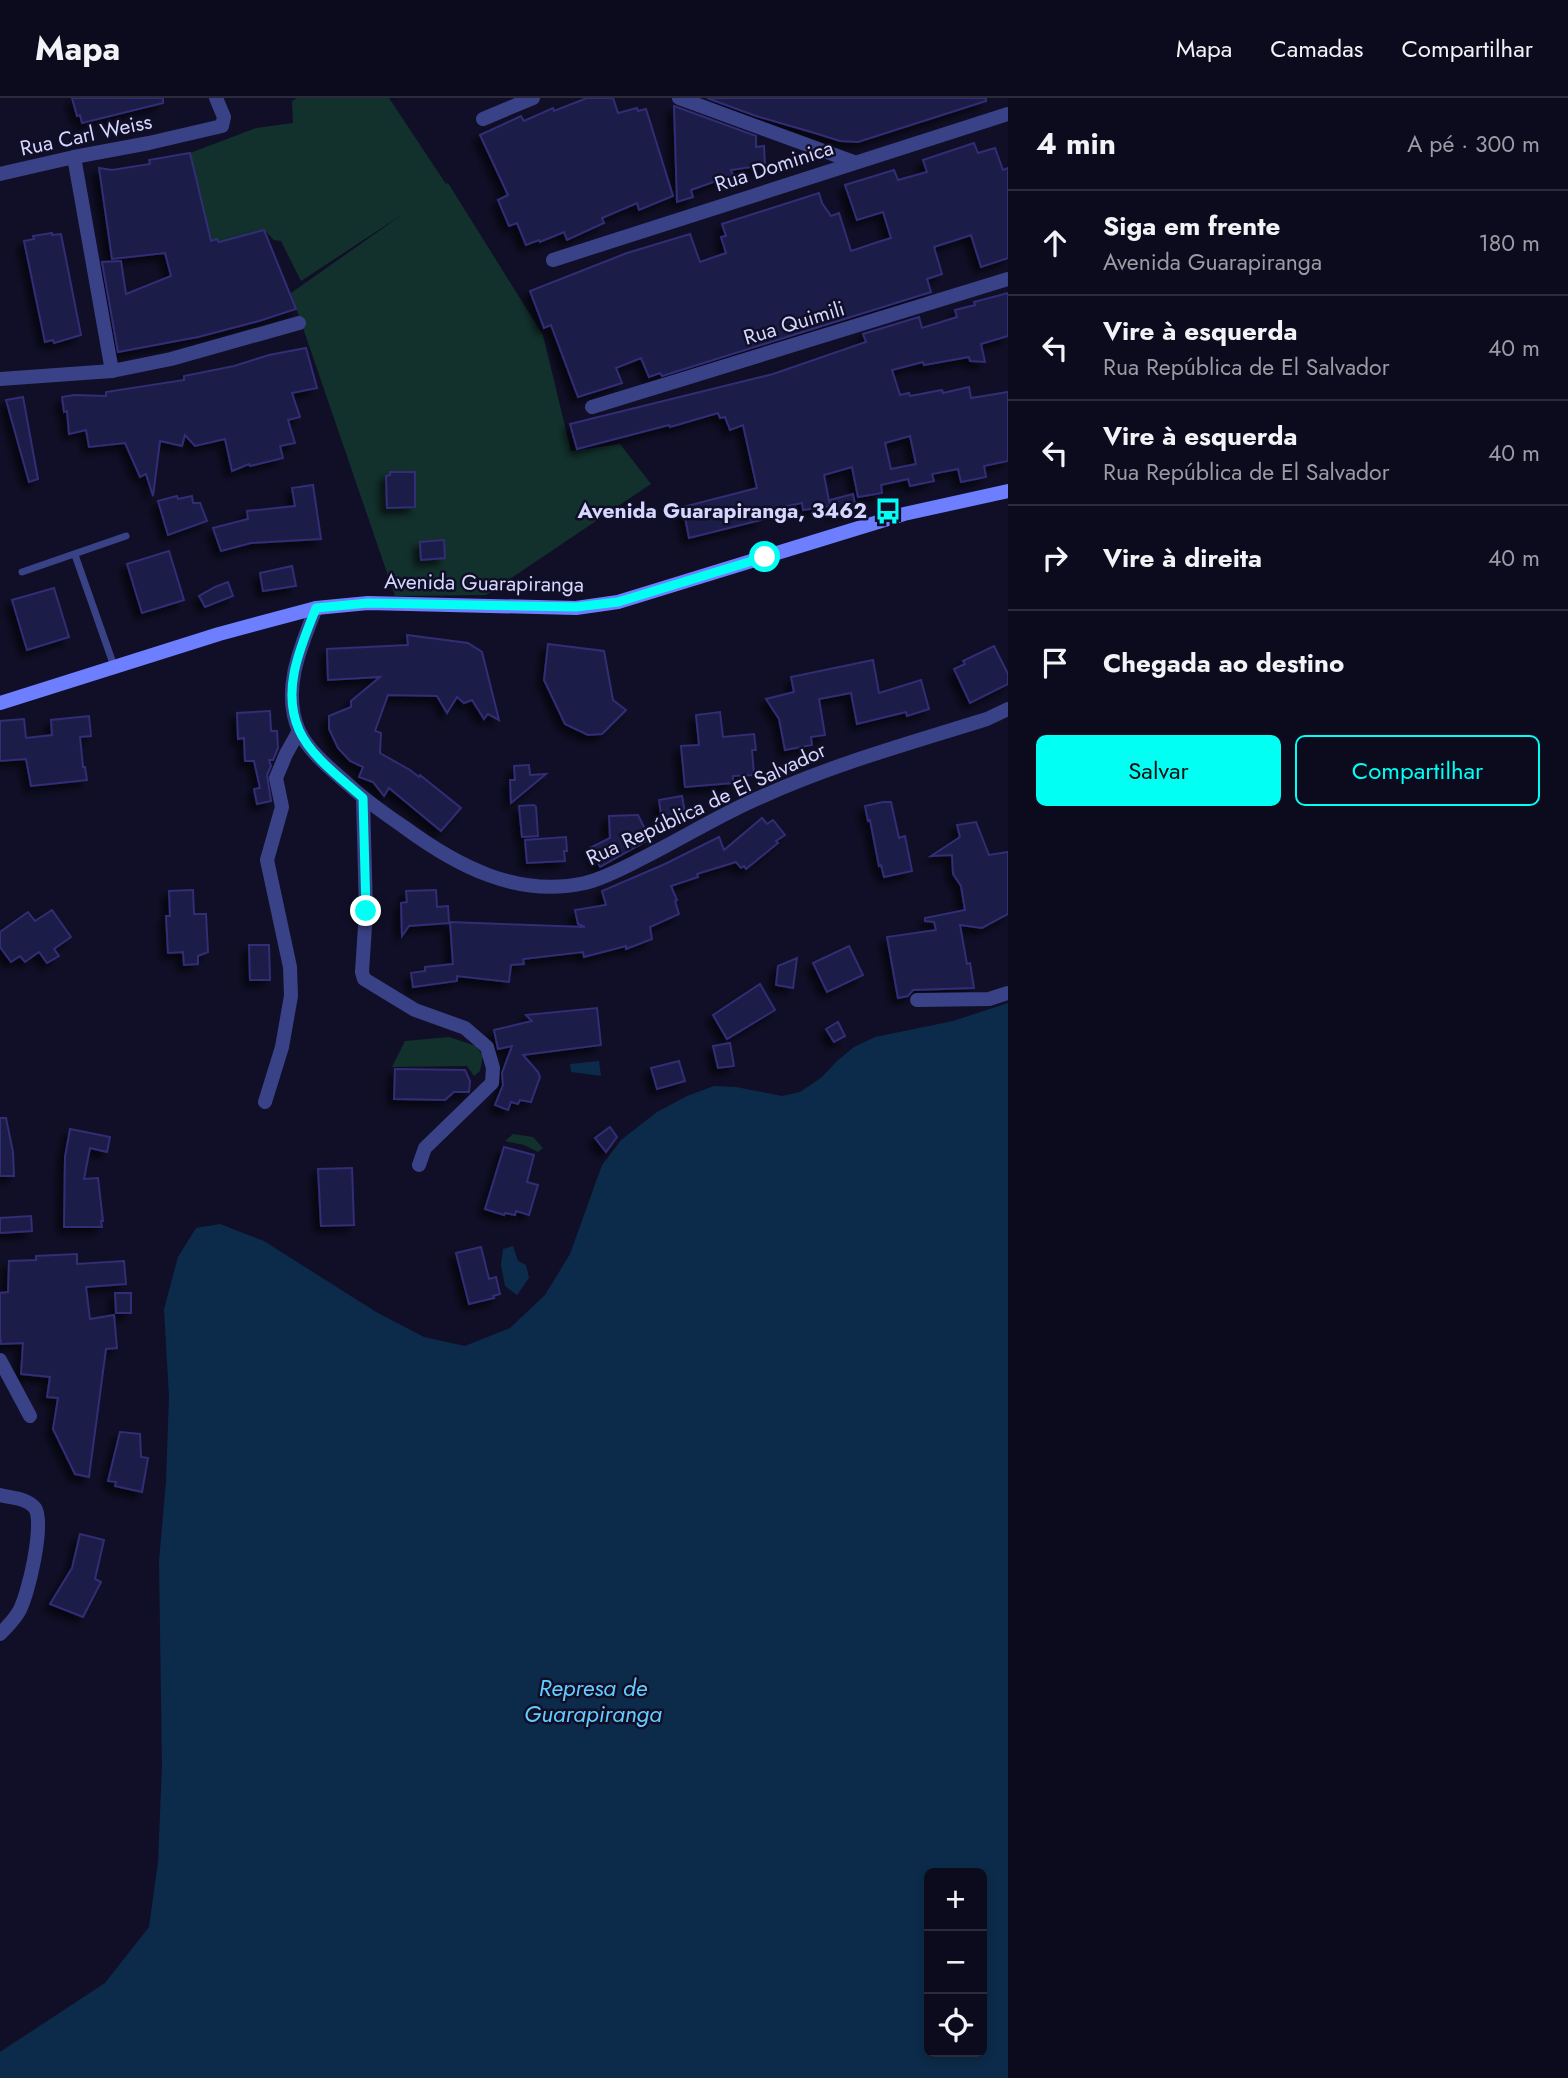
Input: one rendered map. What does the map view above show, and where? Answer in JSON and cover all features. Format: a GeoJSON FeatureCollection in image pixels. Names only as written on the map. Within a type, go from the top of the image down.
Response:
{"type":"FeatureCollection","features":[{"type":"Feature","properties":{"kind":"main road","name":"Avenida Guarapiranga"},"geometry":{"type":"LineString","coordinates":[[0,703],[219,634],[316,608],[368,603],[576,607],[618,602],[904,514],[1008,491]]}},
{"type":"Feature","properties":{"kind":"street","name":"Rua Carl Weiss"},"geometry":{"type":"LineString","coordinates":[[0,174],[149,144],[222,126],[224,117],[216,98]]}},
{"type":"Feature","properties":{"kind":"street"},"geometry":{"type":"LineString","coordinates":[[483,119],[533,98]]}},
{"type":"Feature","properties":{"kind":"street"},"geometry":{"type":"LineString","coordinates":[[679,98],[854,162]]}},
{"type":"Feature","properties":{"kind":"street","name":"Rua Dominica"},"geometry":{"type":"LineString","coordinates":[[553,261],[1008,114]]}},
{"type":"Feature","properties":{"kind":"street"},"geometry":{"type":"LineString","coordinates":[[74,157],[112,371]]}},
{"type":"Feature","properties":{"kind":"street","name":"Rua Quimili"},"geometry":{"type":"LineString","coordinates":[[592,407],[1008,279]]}},
{"type":"Feature","properties":{"kind":"street"},"geometry":{"type":"LineString","coordinates":[[0,379],[112,371],[171,359],[299,323]]}},
{"type":"Feature","properties":{"kind":"street","name":"Rua República de El Salvador"},"geometry":{"type":"LineString","coordinates":[[316,608],[294,667],[292,696],[299,731],[313,750],[363,798],[429,845],[461,864],[520,886],[551,887],[586,883],[618,871],[758,798],[828,768],[986,719],[1008,709]]}},
{"type":"Feature","properties":{"kind":"street"},"geometry":{"type":"LineString","coordinates":[[265,1102],[282,1047],[291,996],[290,967],[267,860],[282,807],[276,778],[299,731]]}},
{"type":"Feature","properties":{"kind":"street"},"geometry":{"type":"LineString","coordinates":[[363,798],[366,911],[362,962],[364,979],[415,1010],[464,1028],[487,1047],[493,1068],[492,1083],[425,1148],[419,1165]]}},
{"type":"Feature","properties":{"kind":"street"},"geometry":{"type":"LineString","coordinates":[[917,1000],[989,999],[1008,993]]}},
{"type":"Feature","properties":{"kind":"street"},"geometry":{"type":"LineString","coordinates":[[0,1360],[30,1416]]}},
{"type":"Feature","properties":{"kind":"street"},"geometry":{"type":"LineString","coordinates":[[0,1496],[30,1504],[37,1512],[39,1525],[30,1577],[19,1612],[0,1634]]}},
{"type":"Feature","properties":{"kind":"lane"},"geometry":{"type":"LineString","coordinates":[[22,572],[127,536]]}},
{"type":"Feature","properties":{"kind":"lane"},"geometry":{"type":"LineString","coordinates":[[75,555],[115,668]]}},
{"type":"Feature","properties":{"kind":"green space"},"geometry":{"type":"Polygon","coordinates":[[[297,98],[389,98],[446,184],[448,183],[543,335],[571,451],[620,444],[651,484],[486,595],[395,596],[291,293],[403,214],[301,281],[281,241],[274,240],[264,230],[228,240],[211,241],[190,153],[256,128],[293,123],[292,101],[297,98]]]}},
{"type":"Feature","properties":{"kind":"green space"},"geometry":{"type":"Polygon","coordinates":[[[449,1037],[476,1046],[483,1056],[480,1071],[474,1076],[467,1066],[392,1067],[405,1041],[449,1037]]]}},
{"type":"Feature","properties":{"kind":"green space"},"geometry":{"type":"Polygon","coordinates":[[[513,1134],[533,1137],[543,1148],[538,1152],[524,1145],[505,1141],[513,1134]]]}},
{"type":"Feature","properties":{"kind":"water","name":"Represa de Guarapiranga"},"geometry":{"type":"Polygon","coordinates":[[[1008,1003],[1008,2078],[0,2078],[0,2052],[105,1983],[149,1927],[158,1862],[162,1766],[159,1561],[166,1481],[169,1397],[164,1309],[178,1257],[196,1228],[220,1224],[264,1241],[376,1312],[424,1337],[465,1346],[510,1328],[545,1295],[570,1254],[602,1165],[621,1140],[657,1112],[687,1096],[714,1086],[736,1087],[782,1096],[800,1092],[822,1077],[854,1047],[875,1037],[953,1021],[1008,1003]]]}},
{"type":"Feature","properties":{"kind":"water"},"geometry":{"type":"Polygon","coordinates":[[[599,1061],[601,1076],[571,1072],[570,1064],[599,1061]]]}},
{"type":"Feature","properties":{"kind":"water"},"geometry":{"type":"Polygon","coordinates":[[[513,1246],[518,1261],[526,1265],[529,1278],[517,1295],[505,1286],[501,1265],[503,1249],[513,1246]]]}},
{"type":"Feature","properties":{"kind":"building"},"geometry":{"type":"Polygon","coordinates":[[[72,98],[163,98],[163,103],[82,123],[72,98]]]}},
{"type":"Feature","properties":{"kind":"building"},"geometry":{"type":"Polygon","coordinates":[[[587,98],[613,98],[618,113],[637,108],[638,111],[646,109],[673,196],[639,210],[637,203],[602,218],[604,223],[567,240],[564,232],[526,245],[517,223],[509,226],[498,200],[508,195],[480,135],[521,116],[524,121],[553,108],[554,111],[587,98]]]}},
{"type":"Feature","properties":{"kind":"building"},"geometry":{"type":"Polygon","coordinates":[[[707,98],[986,98],[986,101],[858,142],[840,141],[707,98]]]}},
{"type":"Feature","properties":{"kind":"building"},"geometry":{"type":"Polygon","coordinates":[[[674,106],[756,136],[756,147],[764,146],[765,165],[731,170],[733,175],[691,190],[693,197],[677,202],[674,106]]]}},
{"type":"Feature","properties":{"kind":"building"},"geometry":{"type":"Polygon","coordinates":[[[974,143],[978,153],[995,148],[1003,170],[1008,168],[1008,258],[981,267],[971,235],[934,247],[942,274],[927,279],[931,292],[662,376],[660,373],[649,377],[641,358],[616,368],[622,383],[578,397],[551,325],[544,328],[530,291],[627,253],[690,234],[700,262],[726,253],[721,237],[726,236],[722,224],[819,193],[831,216],[839,213],[851,251],[891,238],[883,212],[857,220],[845,185],[894,170],[898,180],[927,172],[923,160],[974,143]]]}},
{"type":"Feature","properties":{"kind":"building"},"geometry":{"type":"Polygon","coordinates":[[[190,153],[211,241],[217,239],[219,242],[264,230],[296,309],[198,337],[118,352],[102,262],[121,261],[126,294],[171,276],[165,253],[112,259],[99,168],[112,170],[150,164],[149,160],[190,153]]]}},
{"type":"Feature","properties":{"kind":"building"},"geometry":{"type":"Polygon","coordinates":[[[61,234],[81,335],[54,343],[53,340],[45,342],[24,241],[34,239],[33,236],[61,234]]]}},
{"type":"Feature","properties":{"kind":"building"},"geometry":{"type":"Polygon","coordinates":[[[1008,293],[1008,336],[981,344],[985,362],[970,361],[969,357],[924,365],[923,362],[892,370],[900,395],[909,393],[910,396],[942,390],[943,393],[969,387],[971,398],[1008,392],[1008,461],[984,466],[986,477],[961,482],[958,469],[932,474],[934,481],[910,486],[908,479],[881,485],[882,493],[858,497],[852,467],[824,475],[830,506],[803,510],[802,503],[759,512],[761,520],[689,538],[683,507],[757,488],[743,425],[730,430],[725,417],[720,418],[718,413],[577,449],[570,424],[773,374],[866,342],[863,334],[919,317],[922,328],[957,317],[955,310],[975,305],[974,302],[1008,293]],[[910,436],[885,443],[891,469],[916,464],[910,436]]]}},
{"type":"Feature","properties":{"kind":"building"},"geometry":{"type":"Polygon","coordinates":[[[306,348],[317,388],[292,393],[300,417],[288,420],[295,443],[280,446],[283,458],[250,466],[249,464],[232,471],[225,439],[195,446],[185,435],[182,446],[160,441],[153,496],[146,474],[140,477],[125,443],[89,447],[86,430],[69,434],[67,411],[64,412],[62,397],[106,396],[106,392],[184,380],[184,376],[306,348]]]}},
{"type":"Feature","properties":{"kind":"building"},"geometry":{"type":"Polygon","coordinates":[[[23,397],[38,479],[29,482],[6,400],[23,397]]]}},
{"type":"Feature","properties":{"kind":"building"},"geometry":{"type":"Polygon","coordinates":[[[390,472],[415,472],[415,507],[387,508],[386,476],[390,475],[390,472]]]}},
{"type":"Feature","properties":{"kind":"building"},"geometry":{"type":"Polygon","coordinates":[[[313,485],[321,539],[251,543],[221,551],[213,528],[248,519],[247,511],[295,506],[292,488],[313,485]]]}},
{"type":"Feature","properties":{"kind":"building"},"geometry":{"type":"Polygon","coordinates":[[[853,494],[856,508],[833,514],[830,500],[853,494]]]}},
{"type":"Feature","properties":{"kind":"building"},"geometry":{"type":"Polygon","coordinates":[[[177,496],[178,499],[192,496],[193,503],[200,503],[207,521],[168,535],[158,501],[177,496]]]}},
{"type":"Feature","properties":{"kind":"building"},"geometry":{"type":"Polygon","coordinates":[[[444,540],[445,558],[421,560],[420,542],[444,540]]]}},
{"type":"Feature","properties":{"kind":"building"},"geometry":{"type":"Polygon","coordinates":[[[169,551],[184,600],[142,613],[127,564],[169,551]]]}},
{"type":"Feature","properties":{"kind":"building"},"geometry":{"type":"Polygon","coordinates":[[[292,566],[296,586],[263,591],[260,573],[292,566]]]}},
{"type":"Feature","properties":{"kind":"building"},"geometry":{"type":"Polygon","coordinates":[[[228,582],[233,596],[205,607],[199,596],[228,582]]]}},
{"type":"Feature","properties":{"kind":"building"},"geometry":{"type":"Polygon","coordinates":[[[54,588],[69,637],[27,650],[12,600],[54,588]]]}},
{"type":"Feature","properties":{"kind":"building"},"geometry":{"type":"Polygon","coordinates":[[[407,635],[468,643],[482,652],[499,720],[488,714],[484,719],[472,700],[464,703],[457,697],[447,713],[437,696],[388,695],[375,731],[381,733],[380,753],[419,777],[420,775],[461,808],[441,831],[389,788],[384,796],[373,782],[359,777],[363,767],[350,761],[338,748],[329,729],[329,716],[351,707],[351,701],[380,677],[328,680],[327,649],[408,645],[407,635]]]}},
{"type":"Feature","properties":{"kind":"building"},"geometry":{"type":"Polygon","coordinates":[[[548,644],[604,651],[613,700],[626,710],[602,734],[588,735],[565,724],[544,680],[548,644]]]}},
{"type":"Feature","properties":{"kind":"building"},"geometry":{"type":"Polygon","coordinates":[[[994,646],[1008,674],[1008,684],[970,703],[954,669],[965,664],[963,661],[994,646]]]}},
{"type":"Feature","properties":{"kind":"building"},"geometry":{"type":"Polygon","coordinates":[[[873,660],[879,693],[921,680],[929,709],[907,716],[906,712],[857,724],[851,693],[819,699],[825,735],[811,737],[812,745],[785,750],[779,719],[766,699],[794,692],[791,677],[873,660]]]}},
{"type":"Feature","properties":{"kind":"building"},"geometry":{"type":"Polygon","coordinates":[[[270,711],[271,731],[277,731],[278,748],[273,760],[269,760],[271,766],[267,775],[271,801],[257,804],[254,789],[260,788],[254,761],[245,761],[244,738],[238,739],[237,713],[270,711]]]}},
{"type":"Feature","properties":{"kind":"building"},"geometry":{"type":"Polygon","coordinates":[[[720,712],[723,737],[754,734],[754,775],[733,776],[733,783],[685,787],[681,746],[699,745],[696,715],[720,712]]]}},
{"type":"Feature","properties":{"kind":"building"},"geometry":{"type":"Polygon","coordinates":[[[89,716],[91,736],[80,737],[87,780],[31,786],[26,759],[0,761],[0,721],[24,719],[26,738],[52,735],[51,720],[89,716]]]}},
{"type":"Feature","properties":{"kind":"building"},"geometry":{"type":"Polygon","coordinates":[[[529,765],[530,775],[546,774],[511,803],[510,780],[515,780],[514,766],[529,765]]]}},
{"type":"Feature","properties":{"kind":"building"},"geometry":{"type":"Polygon","coordinates":[[[682,796],[686,818],[662,822],[659,800],[682,796]]]}},
{"type":"Feature","properties":{"kind":"building"},"geometry":{"type":"Polygon","coordinates":[[[891,802],[899,838],[905,836],[912,871],[884,877],[865,806],[891,802]]]}},
{"type":"Feature","properties":{"kind":"building"},"geometry":{"type":"Polygon","coordinates":[[[534,805],[538,836],[522,837],[519,806],[534,805]]]}},
{"type":"Feature","properties":{"kind":"building"},"geometry":{"type":"Polygon","coordinates":[[[638,815],[650,839],[600,867],[590,848],[610,838],[609,816],[638,815]]]}},
{"type":"Feature","properties":{"kind":"building"},"geometry":{"type":"Polygon","coordinates":[[[762,818],[767,824],[773,820],[785,835],[776,841],[778,843],[746,869],[736,862],[697,874],[698,877],[671,886],[679,914],[650,927],[652,939],[626,949],[626,946],[584,957],[583,952],[523,959],[524,964],[511,965],[509,982],[457,976],[457,981],[413,987],[411,973],[425,971],[425,967],[453,964],[450,922],[585,927],[578,924],[575,910],[606,905],[602,891],[719,837],[724,850],[762,818]]]}},
{"type":"Feature","properties":{"kind":"building"},"geometry":{"type":"Polygon","coordinates":[[[976,822],[989,855],[1008,852],[1008,914],[982,928],[960,925],[974,988],[913,990],[908,996],[898,998],[887,937],[936,930],[934,922],[925,921],[925,918],[965,910],[961,886],[953,874],[952,855],[931,856],[960,837],[957,825],[976,822]]]}},
{"type":"Feature","properties":{"kind":"building"},"geometry":{"type":"Polygon","coordinates":[[[566,837],[565,861],[527,863],[525,840],[566,837]]]}},
{"type":"Feature","properties":{"kind":"building"},"geometry":{"type":"Polygon","coordinates":[[[193,890],[194,914],[206,914],[208,952],[198,956],[198,964],[184,965],[183,952],[168,953],[166,916],[170,916],[169,891],[193,890]]]}},
{"type":"Feature","properties":{"kind":"building"},"geometry":{"type":"Polygon","coordinates":[[[436,890],[437,907],[448,906],[449,923],[409,926],[402,936],[401,903],[407,902],[406,891],[436,890]]]}},
{"type":"Feature","properties":{"kind":"building"},"geometry":{"type":"Polygon","coordinates":[[[52,910],[71,937],[54,949],[59,956],[47,963],[39,952],[25,962],[20,956],[11,962],[0,947],[0,932],[28,912],[35,921],[52,910]]]}},
{"type":"Feature","properties":{"kind":"building"},"geometry":{"type":"Polygon","coordinates":[[[249,945],[269,945],[270,980],[250,980],[249,945]]]}},
{"type":"Feature","properties":{"kind":"building"},"geometry":{"type":"Polygon","coordinates":[[[849,946],[863,975],[827,992],[813,963],[849,946]]]}},
{"type":"Feature","properties":{"kind":"building"},"geometry":{"type":"Polygon","coordinates":[[[797,958],[793,988],[776,985],[778,966],[797,958]]]}},
{"type":"Feature","properties":{"kind":"building"},"geometry":{"type":"Polygon","coordinates":[[[760,984],[775,1010],[727,1039],[713,1015],[760,984]]]}},
{"type":"Feature","properties":{"kind":"building"},"geometry":{"type":"Polygon","coordinates":[[[597,1008],[601,1045],[523,1055],[540,1077],[531,1102],[511,1102],[508,1110],[495,1105],[503,1085],[502,1073],[512,1046],[498,1049],[494,1030],[532,1021],[526,1015],[597,1008]]]}},
{"type":"Feature","properties":{"kind":"building"},"geometry":{"type":"Polygon","coordinates":[[[838,1022],[845,1036],[834,1042],[826,1029],[838,1022]]]}},
{"type":"Feature","properties":{"kind":"building"},"geometry":{"type":"Polygon","coordinates":[[[730,1043],[734,1066],[718,1068],[713,1046],[730,1043]]]}},
{"type":"Feature","properties":{"kind":"building"},"geometry":{"type":"Polygon","coordinates":[[[679,1061],[685,1081],[657,1089],[651,1068],[679,1061]]]}},
{"type":"Feature","properties":{"kind":"building"},"geometry":{"type":"Polygon","coordinates":[[[395,1069],[465,1070],[470,1081],[469,1092],[454,1092],[445,1100],[394,1099],[395,1069]]]}},
{"type":"Feature","properties":{"kind":"building"},"geometry":{"type":"Polygon","coordinates":[[[0,1118],[6,1118],[13,1152],[14,1176],[0,1176],[0,1118]]]}},
{"type":"Feature","properties":{"kind":"building"},"geometry":{"type":"Polygon","coordinates":[[[610,1127],[617,1137],[606,1152],[595,1138],[610,1127]]]}},
{"type":"Feature","properties":{"kind":"building"},"geometry":{"type":"Polygon","coordinates":[[[70,1129],[110,1137],[107,1152],[90,1148],[84,1179],[98,1178],[102,1227],[64,1227],[65,1157],[70,1129]]]}},
{"type":"Feature","properties":{"kind":"building"},"geometry":{"type":"Polygon","coordinates":[[[504,1147],[534,1155],[527,1182],[538,1185],[529,1215],[516,1211],[515,1215],[504,1215],[485,1209],[504,1147]]]}},
{"type":"Feature","properties":{"kind":"building"},"geometry":{"type":"Polygon","coordinates":[[[352,1168],[354,1225],[321,1226],[318,1169],[352,1168]]]}},
{"type":"Feature","properties":{"kind":"building"},"geometry":{"type":"Polygon","coordinates":[[[31,1216],[32,1231],[0,1233],[0,1218],[31,1216]]]}},
{"type":"Feature","properties":{"kind":"building"},"geometry":{"type":"Polygon","coordinates":[[[481,1247],[489,1279],[496,1277],[500,1294],[469,1304],[456,1253],[481,1247]]]}},
{"type":"Feature","properties":{"kind":"building"},"geometry":{"type":"Polygon","coordinates":[[[77,1254],[77,1264],[124,1261],[126,1284],[86,1287],[90,1319],[114,1315],[117,1348],[106,1349],[89,1477],[75,1474],[53,1429],[58,1398],[47,1397],[50,1377],[21,1374],[23,1343],[1,1344],[0,1335],[0,1293],[8,1292],[9,1261],[36,1260],[36,1256],[77,1254]]]}},
{"type":"Feature","properties":{"kind":"building"},"geometry":{"type":"Polygon","coordinates":[[[115,1293],[131,1293],[131,1313],[116,1313],[115,1293]]]}},
{"type":"Feature","properties":{"kind":"building"},"geometry":{"type":"Polygon","coordinates":[[[120,1432],[140,1434],[141,1457],[148,1458],[142,1492],[115,1486],[116,1482],[108,1481],[120,1432]]]}},
{"type":"Feature","properties":{"kind":"building"},"geometry":{"type":"Polygon","coordinates":[[[80,1534],[104,1540],[95,1579],[101,1582],[83,1617],[50,1604],[72,1568],[80,1534]]]}},
{"type":"Feature","properties":{"kind":"place","name":"Avenida Guarapiranga, 3462"},"geometry":{"type":"Point","coordinates":[888,511]}},
{"type":"Feature","properties":{"kind":"route"},"geometry":{"type":"LineString","coordinates":[[366,911],[363,798],[313,750],[299,731],[292,696],[294,667],[316,608],[368,603],[576,607],[618,602],[765,557]]}}]}
